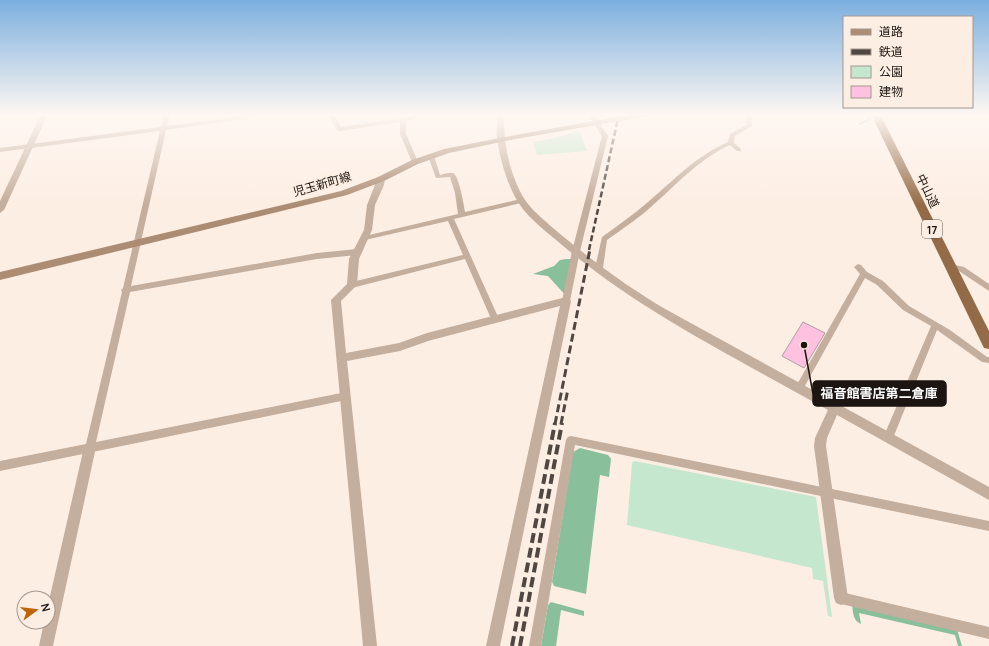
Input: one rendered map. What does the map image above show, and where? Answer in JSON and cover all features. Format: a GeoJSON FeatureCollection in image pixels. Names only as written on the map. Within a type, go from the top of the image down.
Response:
{"type":"FeatureCollection","features":[{"type":"Feature","properties":{"kind":"highway","name":"中山道"},"geometry":{"type":"LineString","coordinates":[[890,144],[989,344]]}},
{"type":"Feature","properties":{"kind":"main road","name":"児玉新町線"},"geometry":{"type":"LineString","coordinates":[[0,276],[344,193],[381,179],[415,162],[431,156],[475,144]]}},
{"type":"Feature","properties":{"kind":"street"},"geometry":{"type":"LineString","coordinates":[[0,150],[45,144]]}},
{"type":"Feature","properties":{"kind":"street"},"geometry":{"type":"LineString","coordinates":[[46,646],[125,290],[138,243],[161,144]]}},
{"type":"Feature","properties":{"kind":"street"},"geometry":{"type":"LineString","coordinates":[[408,144],[415,162]]}},
{"type":"Feature","properties":{"kind":"street"},"geometry":{"type":"LineString","coordinates":[[502,144],[512,178],[521,201],[534,216],[576,252],[599,268],[632,295],[989,494]]}},
{"type":"Feature","properties":{"kind":"street"},"geometry":{"type":"LineString","coordinates":[[493,646],[576,252],[603,144]]}},
{"type":"Feature","properties":{"kind":"street"},"geometry":{"type":"LineString","coordinates":[[599,268],[604,240],[641,212],[682,174],[720,147],[728,144]]}},
{"type":"Feature","properties":{"kind":"street"},"geometry":{"type":"LineString","coordinates":[[732,144],[739,150]]}},
{"type":"Feature","properties":{"kind":"street"},"geometry":{"type":"LineString","coordinates":[[0,210],[30,146]]}},
{"type":"Feature","properties":{"kind":"street"},"geometry":{"type":"LineString","coordinates":[[431,156],[438,177],[452,175],[458,193],[462,215]]}},
{"type":"Feature","properties":{"kind":"street"},"geometry":{"type":"LineString","coordinates":[[352,284],[351,269],[357,252],[365,238],[369,225],[369,211],[374,195],[380,187],[381,179]]}},
{"type":"Feature","properties":{"kind":"street"},"geometry":{"type":"LineString","coordinates":[[365,238],[521,201]]}},
{"type":"Feature","properties":{"kind":"street"},"geometry":{"type":"LineString","coordinates":[[450,218],[495,319]]}},
{"type":"Feature","properties":{"kind":"street"},"geometry":{"type":"LineString","coordinates":[[125,290],[317,256],[357,252]]}},
{"type":"Feature","properties":{"kind":"street"},"geometry":{"type":"LineString","coordinates":[[370,646],[336,300],[352,284],[468,256]]}},
{"type":"Feature","properties":{"kind":"street"},"geometry":{"type":"LineString","coordinates":[[858,267],[864,274],[880,283],[906,308],[935,326],[973,353],[985,360],[989,360]]}},
{"type":"Feature","properties":{"kind":"street"},"geometry":{"type":"LineString","coordinates":[[950,267],[961,269],[989,288]]}},
{"type":"Feature","properties":{"kind":"street"},"geometry":{"type":"LineString","coordinates":[[799,388],[864,274]]}},
{"type":"Feature","properties":{"kind":"street"},"geometry":{"type":"LineString","coordinates":[[342,358],[400,347],[427,336],[566,301]]}},
{"type":"Feature","properties":{"kind":"street"},"geometry":{"type":"LineString","coordinates":[[888,438],[935,326]]}},
{"type":"Feature","properties":{"kind":"street"},"geometry":{"type":"LineString","coordinates":[[0,466],[346,396]]}},
{"type":"Feature","properties":{"kind":"street"},"geometry":{"type":"LineString","coordinates":[[835,408],[824,431],[820,446],[841,598],[989,633]]}},
{"type":"Feature","properties":{"kind":"street"},"geometry":{"type":"LineString","coordinates":[[535,646],[571,440],[989,526]]}},
{"type":"Feature","properties":{"kind":"green space"},"geometry":{"type":"Polygon","coordinates":[[[534,144],[584,144],[587,151],[537,155],[534,144]]]}},
{"type":"Feature","properties":{"kind":"green space"},"geometry":{"type":"Polygon","coordinates":[[[575,259],[567,297],[548,276],[533,274],[554,266],[560,260],[575,259]]]}},
{"type":"Feature","properties":{"kind":"green space"},"geometry":{"type":"Polygon","coordinates":[[[580,448],[608,455],[611,459],[609,477],[600,475],[586,594],[554,586],[552,582],[573,452],[580,448]]]}},
{"type":"Feature","properties":{"kind":"green space"},"geometry":{"type":"Polygon","coordinates":[[[635,461],[816,497],[832,617],[828,616],[823,581],[813,579],[812,568],[627,525],[632,463],[635,461]]]}},
{"type":"Feature","properties":{"kind":"green space"},"geometry":{"type":"Polygon","coordinates":[[[551,602],[584,611],[584,616],[561,610],[556,646],[541,646],[548,605],[551,602]]]}},
{"type":"Feature","properties":{"kind":"green space"},"geometry":{"type":"Polygon","coordinates":[[[852,604],[957,629],[962,646],[958,646],[955,635],[859,613],[861,624],[858,623],[853,613],[852,604]]]}},
{"type":"Feature","properties":{"kind":"building"},"geometry":{"type":"Polygon","coordinates":[[[803,322],[825,333],[804,368],[782,356],[803,322]]]}},
{"type":"Feature","properties":{"kind":"railway"},"geometry":{"type":"LineString","coordinates":[[589,250],[612,144]]}},
{"type":"Feature","properties":{"kind":"railway"},"geometry":{"type":"LineString","coordinates":[[555,424],[590,249]]}},
{"type":"Feature","properties":{"kind":"railway"},"geometry":{"type":"LineString","coordinates":[[561,424],[568,389]]}},
{"type":"Feature","properties":{"kind":"railway"},"geometry":{"type":"LineString","coordinates":[[512,646],[555,423]]}},
{"type":"Feature","properties":{"kind":"railway"},"geometry":{"type":"LineString","coordinates":[[520,646],[562,423]]}},
{"type":"Feature","properties":{"kind":"place","name":"福音館書店第二倉庫"},"geometry":{"type":"Point","coordinates":[804,345]}}]}
